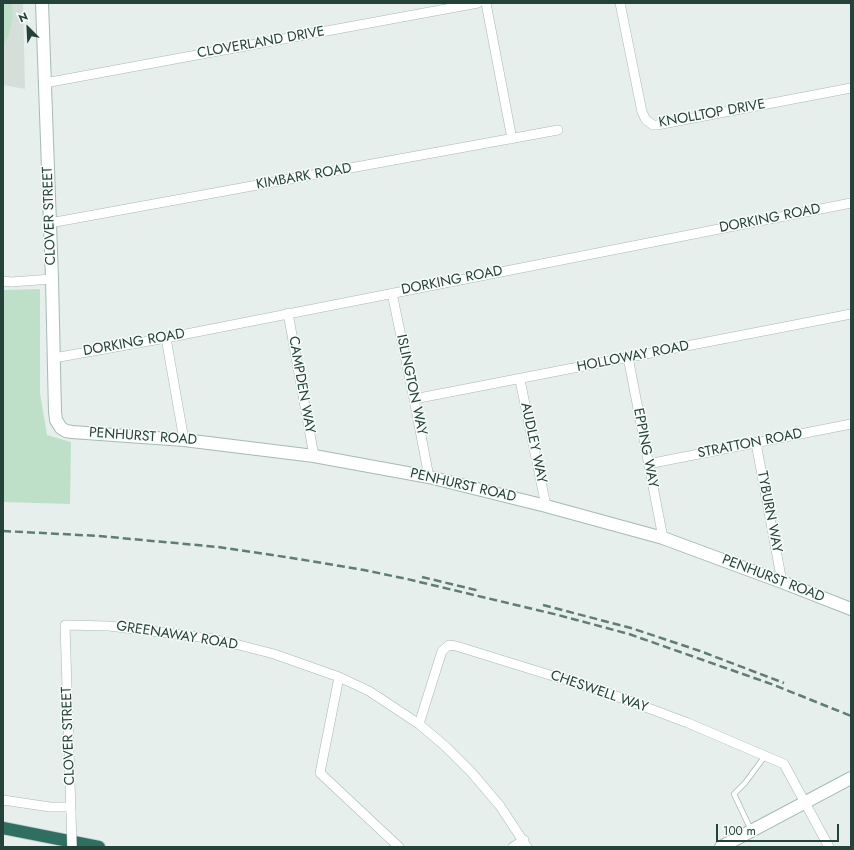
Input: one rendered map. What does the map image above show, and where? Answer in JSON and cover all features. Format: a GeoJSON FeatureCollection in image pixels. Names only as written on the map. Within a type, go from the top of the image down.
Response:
{"type":"FeatureCollection","features":[{"type":"Feature","properties":{"kind":"highway"},"geometry":{"type":"LineString","coordinates":[[3,828],[99,847]]}},
{"type":"Feature","properties":{"kind":"street","name":"CLOVER STREET"},"geometry":{"type":"LineString","coordinates":[[42,3],[52,279],[55,412],[56,420],[61,428]]}},
{"type":"Feature","properties":{"kind":"street","name":"CLOVERLAND DRIVE"},"geometry":{"type":"LineString","coordinates":[[45,83],[478,3]]}},
{"type":"Feature","properties":{"kind":"street"},"geometry":{"type":"LineString","coordinates":[[486,3],[512,138]]}},
{"type":"Feature","properties":{"kind":"street","name":"KNOLLTOP DRIVE"},"geometry":{"type":"LineString","coordinates":[[620,3],[642,112],[646,120],[653,125],[851,88]]}},
{"type":"Feature","properties":{"kind":"street","name":"KIMBARK ROAD"},"geometry":{"type":"LineString","coordinates":[[50,223],[558,130]]}},
{"type":"Feature","properties":{"kind":"street","name":"DORKING ROAD"},"geometry":{"type":"LineString","coordinates":[[54,358],[166,338],[851,203]]}},
{"type":"Feature","properties":{"kind":"street"},"geometry":{"type":"LineString","coordinates":[[3,281],[11,282],[52,279]]}},
{"type":"Feature","properties":{"kind":"street","name":"ISLINGTON WAY"},"geometry":{"type":"LineString","coordinates":[[392,293],[429,477]]}},
{"type":"Feature","properties":{"kind":"street","name":"CAMPDEN WAY"},"geometry":{"type":"LineString","coordinates":[[288,313],[314,456]]}},
{"type":"Feature","properties":{"kind":"street","name":"HOLLOWAY ROAD"},"geometry":{"type":"LineString","coordinates":[[414,399],[520,380],[628,357],[851,314]]}},
{"type":"Feature","properties":{"kind":"street"},"geometry":{"type":"LineString","coordinates":[[166,338],[184,440]]}},
{"type":"Feature","properties":{"kind":"street","name":"EPPING WAY"},"geometry":{"type":"LineString","coordinates":[[628,357],[663,538]]}},
{"type":"Feature","properties":{"kind":"street","name":"AUDLEY WAY"},"geometry":{"type":"LineString","coordinates":[[520,380],[546,506]]}},
{"type":"Feature","properties":{"kind":"street","name":"STRATTON ROAD"},"geometry":{"type":"LineString","coordinates":[[648,464],[851,424]]}},
{"type":"Feature","properties":{"kind":"street","name":"PENHURST ROAD"},"geometry":{"type":"LineString","coordinates":[[61,428],[72,432],[184,440],[314,456],[429,477],[546,506],[663,538],[851,609]]}},
{"type":"Feature","properties":{"kind":"street","name":"TYBURN WAY"},"geometry":{"type":"LineString","coordinates":[[756,443],[782,582]]}},
{"type":"Feature","properties":{"kind":"street","name":"CLOVER STREET"},"geometry":{"type":"LineString","coordinates":[[65,625],[72,847]]}},
{"type":"Feature","properties":{"kind":"street","name":"GREENAWAY ROAD"},"geometry":{"type":"LineString","coordinates":[[65,625],[109,626],[208,638],[274,654],[339,677],[369,691],[419,724],[445,746],[472,773],[500,806],[526,844]]}},
{"type":"Feature","properties":{"kind":"street","name":"CHESWELL WAY"},"geometry":{"type":"LineString","coordinates":[[419,724],[442,650],[446,646],[452,645],[608,693],[688,723],[784,764],[829,847]]}},
{"type":"Feature","properties":{"kind":"street"},"geometry":{"type":"LineString","coordinates":[[339,677],[320,773],[399,847]]}},
{"type":"Feature","properties":{"kind":"street"},"geometry":{"type":"LineString","coordinates":[[721,847],[752,832],[851,778]]}},
{"type":"Feature","properties":{"kind":"street"},"geometry":{"type":"LineString","coordinates":[[3,800],[71,810]]}},
{"type":"Feature","properties":{"kind":"street"},"geometry":{"type":"LineString","coordinates":[[513,847],[526,844]]}},
{"type":"Feature","properties":{"kind":"lane"},"geometry":{"type":"LineString","coordinates":[[752,832],[734,794],[745,783],[765,756]]}},
{"type":"Feature","properties":{"kind":"shaded area"},"geometry":{"type":"Polygon","coordinates":[[[3,3],[23,3],[25,89],[3,85],[3,3]]]}},
{"type":"Feature","properties":{"kind":"green space"},"geometry":{"type":"Polygon","coordinates":[[[3,3],[12,3],[13,15],[8,37],[3,45],[3,3]]]}},
{"type":"Feature","properties":{"kind":"green space"},"geometry":{"type":"Polygon","coordinates":[[[40,289],[40,393],[47,435],[71,442],[70,504],[3,502],[3,290],[40,289]]]}},
{"type":"Feature","properties":{"kind":"railway"},"geometry":{"type":"LineString","coordinates":[[3,531],[99,536],[218,547],[364,570],[407,579],[558,615],[629,634],[774,685],[851,716]]}},
{"type":"Feature","properties":{"kind":"railway"},"geometry":{"type":"LineString","coordinates":[[422,577],[480,591]]}},
{"type":"Feature","properties":{"kind":"railway"},"geometry":{"type":"LineString","coordinates":[[543,605],[631,628],[700,651],[784,683]]}}]}
